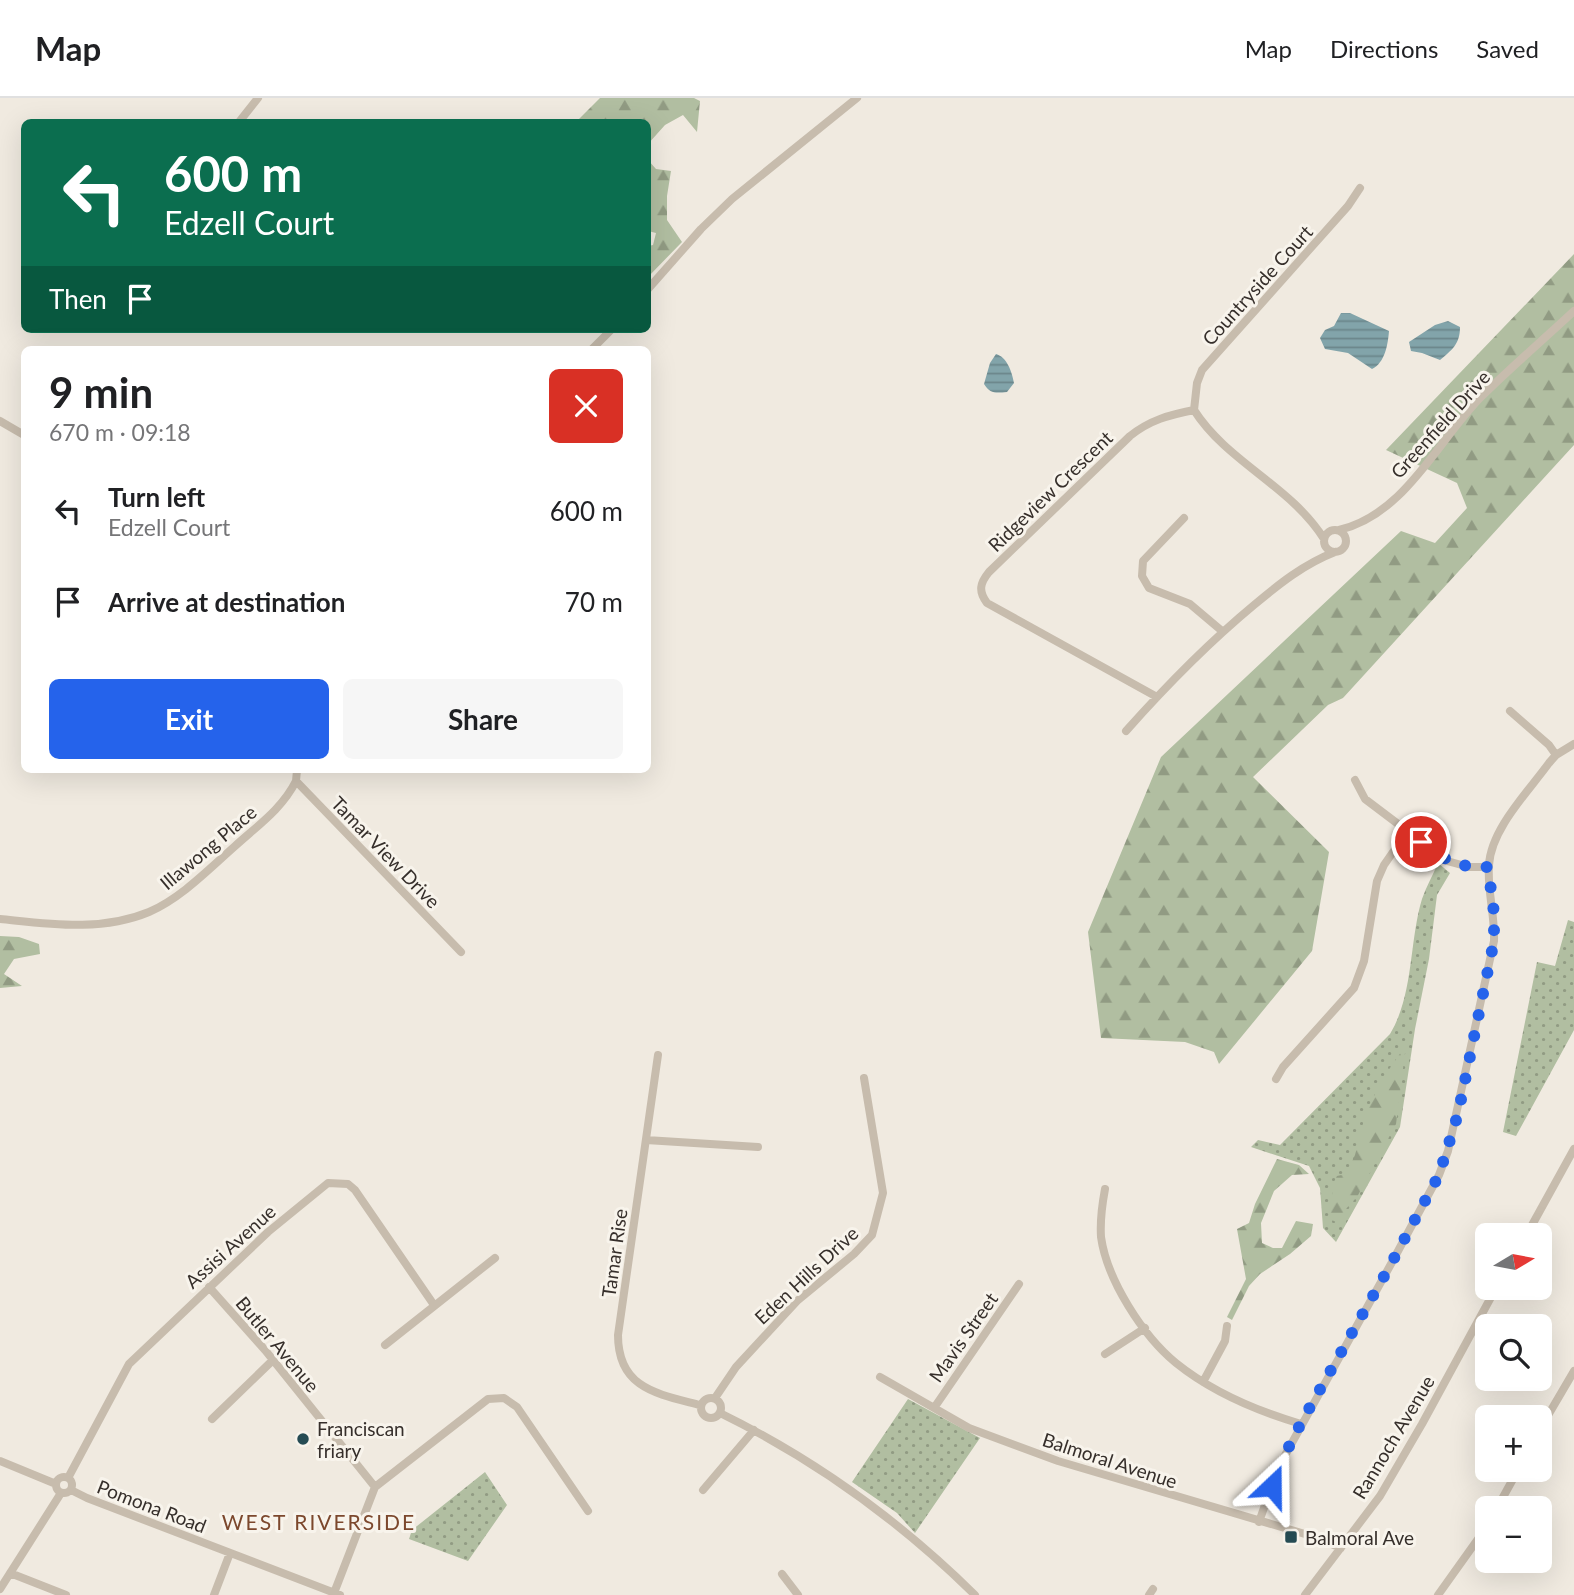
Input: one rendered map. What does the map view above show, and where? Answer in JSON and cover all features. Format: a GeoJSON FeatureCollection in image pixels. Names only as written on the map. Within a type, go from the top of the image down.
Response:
{"type":"FeatureCollection","features":[{"type":"Feature","properties":{"kind":"street"},"geometry":{"type":"LineString","coordinates":[[241,119],[258,98]]}},
{"type":"Feature","properties":{"kind":"street"},"geometry":{"type":"LineString","coordinates":[[651,286],[724,206],[857,98]]}},
{"type":"Feature","properties":{"kind":"street","name":"Countryside Court"},"geometry":{"type":"LineString","coordinates":[[1194,410],[1197,383],[1202,370],[1347,208],[1360,188]]}},
{"type":"Feature","properties":{"kind":"street","name":"Greenfield Drive"},"geometry":{"type":"LineString","coordinates":[[1346,545],[1357,526],[1396,496],[1480,398],[1574,310]]}},
{"type":"Feature","properties":{"kind":"street"},"geometry":{"type":"LineString","coordinates":[[595,346],[608,333]]}},
{"type":"Feature","properties":{"kind":"street"},"geometry":{"type":"LineString","coordinates":[[1194,410],[1213,437],[1251,466],[1312,520],[1326,548],[1335,552]]}},
{"type":"Feature","properties":{"kind":"street","name":"Ridgeview Crescent"},"geometry":{"type":"LineString","coordinates":[[1157,697],[987,603],[982,596],[981,587],[989,572],[1130,436],[1151,421],[1194,410]]}},
{"type":"Feature","properties":{"kind":"street"},"geometry":{"type":"LineString","coordinates":[[0,421],[21,433]]}},
{"type":"Feature","properties":{"kind":"street"},"geometry":{"type":"LineString","coordinates":[[1184,518],[1143,561],[1142,576],[1149,588],[1190,604],[1222,631]]}},
{"type":"Feature","properties":{"kind":"street"},"geometry":{"type":"LineString","coordinates":[[1126,731],[1222,631],[1312,561],[1342,550],[1346,545],[1346,538],[1337,530],[1312,520]]}},
{"type":"Feature","properties":{"kind":"street","name":"Greenfield Drive"},"geometry":{"type":"LineString","coordinates":[[1337,530],[1357,526]]}},
{"type":"Feature","properties":{"kind":"street"},"geometry":{"type":"LineString","coordinates":[[1312,561],[1330,531],[1337,530]]}},
{"type":"Feature","properties":{"kind":"street"},"geometry":{"type":"LineString","coordinates":[[1510,711],[1544,740],[1556,755]]}},
{"type":"Feature","properties":{"kind":"street"},"geometry":{"type":"LineString","coordinates":[[1259,1522],[1278,1468],[1439,1175],[1448,1151],[1494,941],[1494,913],[1488,867],[1491,850],[1501,827],[1556,755],[1574,744]]}},
{"type":"Feature","properties":{"kind":"street"},"geometry":{"type":"LineString","coordinates":[[296,781],[297,773]]}},
{"type":"Feature","properties":{"kind":"street"},"geometry":{"type":"LineString","coordinates":[[1355,780],[1365,799],[1447,861],[1458,866],[1488,867]]}},
{"type":"Feature","properties":{"kind":"street","name":"Illawong Place"},"geometry":{"type":"LineString","coordinates":[[0,919],[75,926],[113,921],[149,912],[189,886],[259,825],[284,802],[296,781]]}},
{"type":"Feature","properties":{"kind":"street","name":"Tamar View Drive"},"geometry":{"type":"LineString","coordinates":[[296,781],[461,952]]}},
{"type":"Feature","properties":{"kind":"street"},"geometry":{"type":"LineString","coordinates":[[1276,1079],[1283,1067],[1354,988],[1364,961],[1377,881],[1384,865],[1407,832]]}},
{"type":"Feature","properties":{"kind":"street","name":"Tamar Rise"},"geometry":{"type":"LineString","coordinates":[[658,1055],[618,1349],[632,1379],[644,1388],[700,1405]]}},
{"type":"Feature","properties":{"kind":"street","name":"Eden Hills Drive"},"geometry":{"type":"LineString","coordinates":[[715,1398],[736,1367],[797,1301],[872,1236],[883,1193],[864,1078]]}},
{"type":"Feature","properties":{"kind":"street"},"geometry":{"type":"LineString","coordinates":[[646,1140],[758,1147]]}},
{"type":"Feature","properties":{"kind":"street"},"geometry":{"type":"LineString","coordinates":[[1533,1223],[1574,1149]]}},
{"type":"Feature","properties":{"kind":"street","name":"Assisi Avenue"},"geometry":{"type":"LineString","coordinates":[[68,1478],[129,1363],[268,1232],[328,1183],[348,1184],[355,1189],[433,1305]]}},
{"type":"Feature","properties":{"kind":"street"},"geometry":{"type":"LineString","coordinates":[[1105,1189],[1101,1235],[1105,1258],[1122,1293],[1157,1345],[1176,1363],[1203,1382],[1264,1413],[1301,1423]]}},
{"type":"Feature","properties":{"kind":"street"},"geometry":{"type":"LineString","coordinates":[[385,1345],[495,1258]]}},
{"type":"Feature","properties":{"kind":"street","name":"Mavis Street"},"geometry":{"type":"LineString","coordinates":[[934,1408],[1019,1284]]}},
{"type":"Feature","properties":{"kind":"street","name":"Butler Avenue"},"geometry":{"type":"LineString","coordinates":[[209,1287],[273,1360],[375,1487]]}},
{"type":"Feature","properties":{"kind":"street","name":"Rannoch Avenue"},"geometry":{"type":"LineString","coordinates":[[1305,1595],[1380,1496],[1489,1300]]}},
{"type":"Feature","properties":{"kind":"street"},"geometry":{"type":"LineString","coordinates":[[1203,1382],[1225,1342],[1227,1326]]}},
{"type":"Feature","properties":{"kind":"street"},"geometry":{"type":"LineString","coordinates":[[1105,1354],[1145,1328]]}},
{"type":"Feature","properties":{"kind":"street"},"geometry":{"type":"LineString","coordinates":[[212,1419],[273,1360]]}},
{"type":"Feature","properties":{"kind":"street"},"geometry":{"type":"LineString","coordinates":[[1552,1409],[1574,1371]]}},
{"type":"Feature","properties":{"kind":"street","name":"Balmoral Avenue"},"geometry":{"type":"LineString","coordinates":[[880,1377],[969,1428],[1058,1461],[1315,1537],[1341,1548]]}},
{"type":"Feature","properties":{"kind":"street"},"geometry":{"type":"LineString","coordinates":[[337,1594],[375,1487],[488,1399],[504,1398],[517,1407],[588,1511]]}},
{"type":"Feature","properties":{"kind":"street"},"geometry":{"type":"LineString","coordinates":[[708,1398],[715,1398],[721,1404],[720,1413],[708,1418],[703,1415],[700,1405],[708,1398]]}},
{"type":"Feature","properties":{"kind":"street"},"geometry":{"type":"LineString","coordinates":[[720,1413],[811,1463],[849,1490],[887,1518],[975,1595]]}},
{"type":"Feature","properties":{"kind":"street"},"geometry":{"type":"LineString","coordinates":[[702,1490],[754,1430]]}},
{"type":"Feature","properties":{"kind":"street"},"geometry":{"type":"LineString","coordinates":[[0,1461],[56,1484],[61,1493]]}},
{"type":"Feature","properties":{"kind":"street"},"geometry":{"type":"LineString","coordinates":[[56,1484],[60,1478],[68,1478],[72,1482],[71,1490],[66,1494],[61,1493]]}},
{"type":"Feature","properties":{"kind":"street","name":"Pomona Road"},"geometry":{"type":"LineString","coordinates":[[71,1490],[337,1594]]}},
{"type":"Feature","properties":{"kind":"street"},"geometry":{"type":"LineString","coordinates":[[0,1589],[61,1493]]}},
{"type":"Feature","properties":{"kind":"street"},"geometry":{"type":"LineString","coordinates":[[1438,1595],[1475,1543]]}},
{"type":"Feature","properties":{"kind":"street"},"geometry":{"type":"LineString","coordinates":[[214,1595],[230,1553]]}},
{"type":"Feature","properties":{"kind":"street"},"geometry":{"type":"LineString","coordinates":[[10,1573],[66,1595]]}},
{"type":"Feature","properties":{"kind":"street"},"geometry":{"type":"LineString","coordinates":[[782,1574],[798,1595]]}},
{"type":"Feature","properties":{"kind":"green space"},"geometry":{"type":"Polygon","coordinates":[[[600,98],[694,98],[700,101],[697,132],[683,115],[665,125],[651,141],[651,119],[579,119],[600,98]]]}},
{"type":"Feature","properties":{"kind":"green space"},"geometry":{"type":"Polygon","coordinates":[[[651,163],[656,169],[671,171],[667,220],[682,242],[651,274],[651,245],[656,233],[651,232],[651,163]]]}},
{"type":"Feature","properties":{"kind":"green space"},"geometry":{"type":"Polygon","coordinates":[[[1574,254],[1574,445],[1343,698],[1328,705],[1253,777],[1329,852],[1312,951],[1219,1064],[1214,1052],[1185,1042],[1101,1038],[1088,932],[1161,757],[1401,531],[1435,543],[1467,508],[1457,483],[1386,450],[1574,254]]]}},
{"type":"Feature","properties":{"kind":"green space"},"geometry":{"type":"Polygon","coordinates":[[[1438,863],[1450,873],[1437,895],[1429,959],[1400,1127],[1336,1242],[1323,1228],[1320,1188],[1309,1166],[1251,1147],[1258,1140],[1280,1145],[1390,1034],[1403,1002],[1422,899],[1438,863]]]}},
{"type":"Feature","properties":{"kind":"green space"},"geometry":{"type":"Polygon","coordinates":[[[1568,920],[1574,922],[1574,1030],[1516,1136],[1503,1132],[1537,962],[1555,966],[1568,920]]]}},
{"type":"Feature","properties":{"kind":"green space"},"geometry":{"type":"Polygon","coordinates":[[[0,936],[19,937],[39,944],[40,954],[14,959],[4,974],[22,986],[0,988],[0,936]]]}},
{"type":"Feature","properties":{"kind":"green space"},"geometry":{"type":"Polygon","coordinates":[[[1406,1045],[1396,1124],[1357,1197],[1344,1211],[1340,1224],[1330,1219],[1333,1184],[1337,1176],[1346,1174],[1355,1155],[1366,1112],[1383,1078],[1406,1045]]]}},
{"type":"Feature","properties":{"kind":"green space"},"geometry":{"type":"Polygon","coordinates":[[[1277,1159],[1299,1165],[1309,1174],[1292,1175],[1274,1191],[1261,1223],[1262,1243],[1273,1248],[1282,1248],[1296,1221],[1313,1224],[1311,1236],[1260,1274],[1249,1286],[1232,1320],[1227,1317],[1246,1279],[1237,1229],[1249,1223],[1255,1204],[1277,1159]]]}},
{"type":"Feature","properties":{"kind":"green space"},"geometry":{"type":"Polygon","coordinates":[[[908,1399],[980,1438],[915,1533],[897,1513],[852,1482],[908,1399]]]}},
{"type":"Feature","properties":{"kind":"green space"},"geometry":{"type":"Polygon","coordinates":[[[485,1472],[507,1505],[468,1561],[409,1539],[412,1530],[485,1472]]]}},
{"type":"Feature","properties":{"kind":"water"},"geometry":{"type":"Polygon","coordinates":[[[1341,313],[1350,313],[1389,331],[1383,358],[1372,369],[1348,353],[1325,349],[1320,338],[1325,330],[1334,326],[1341,313]]]}},
{"type":"Feature","properties":{"kind":"water"},"geometry":{"type":"Polygon","coordinates":[[[1448,321],[1460,327],[1459,338],[1440,360],[1411,351],[1409,342],[1435,325],[1448,321]]]}},
{"type":"Feature","properties":{"kind":"water"},"geometry":{"type":"Polygon","coordinates":[[[996,354],[1006,362],[1012,374],[1014,383],[1007,392],[994,392],[984,384],[990,363],[996,354]]]}},
{"type":"Feature","properties":{"kind":"place","name":"Franciscan friary"},"geometry":{"type":"Point","coordinates":[303,1439]}},
{"type":"Feature","properties":{"kind":"place","name":"Balmoral Ave"},"geometry":{"type":"Point","coordinates":[1291,1537]}},
{"type":"Feature","properties":{"kind":"district","name":"WEST RIVERSIDE"},"geometry":{"type":"Point","coordinates":[319,1521]}},
{"type":"Feature","properties":{"kind":"route"},"geometry":{"type":"LineString","coordinates":[[1272,1486],[1301,1423],[1439,1175],[1458,1114],[1494,941],[1494,913],[1488,867],[1458,866],[1421,842]]}}]}
